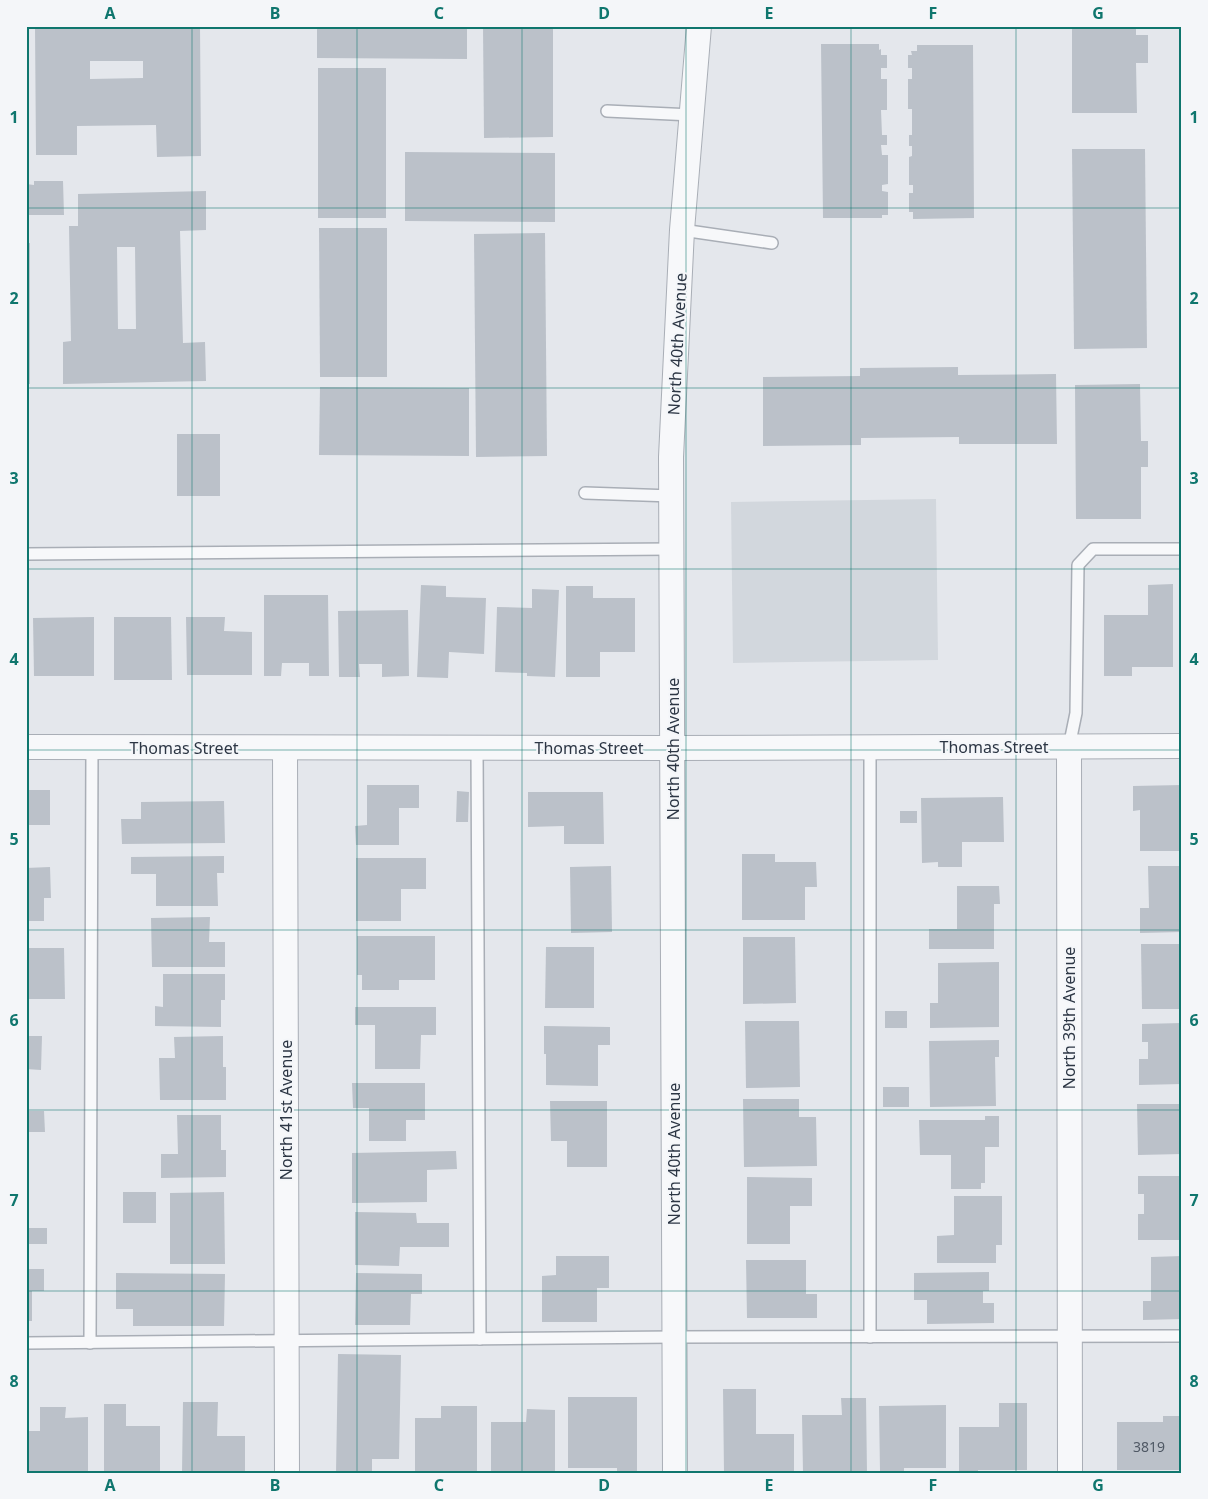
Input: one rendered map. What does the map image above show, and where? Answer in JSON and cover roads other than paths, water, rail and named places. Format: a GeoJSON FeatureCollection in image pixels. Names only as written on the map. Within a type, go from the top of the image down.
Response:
{"type":"FeatureCollection","features":[{"type":"Feature","properties":{"kind":"street","name":"North 40th Avenue"},"geometry":{"type":"LineString","coordinates":[[675,1473],[671,457],[682,230],[699,26]]}},
{"type":"Feature","properties":{"kind":"street","name":"Thomas Street"},"geometry":{"type":"LineString","coordinates":[[26,747],[673,748],[1182,746]]}},
{"type":"Feature","properties":{"kind":"street","name":"North 39th Avenue"},"geometry":{"type":"LineString","coordinates":[[1069,747],[1070,1473]]}},
{"type":"Feature","properties":{"kind":"street","name":"North 41st Avenue"},"geometry":{"type":"LineString","coordinates":[[285,748],[287,1473]]}},
{"type":"Feature","properties":{"kind":"lane"},"geometry":{"type":"LineString","coordinates":[[608,110],[692,116]]}},
{"type":"Feature","properties":{"kind":"lane"},"geometry":{"type":"LineString","coordinates":[[682,230],[772,243]]}},
{"type":"Feature","properties":{"kind":"lane"},"geometry":{"type":"LineString","coordinates":[[586,493],[672,496]]}},
{"type":"Feature","properties":{"kind":"lane"},"geometry":{"type":"LineString","coordinates":[[26,554],[672,549]]}},
{"type":"Feature","properties":{"kind":"lane","name":"North 39th Avenue"},"geometry":{"type":"LineString","coordinates":[[1069,747],[1076,713],[1078,564],[1093,549],[1182,549]]}},
{"type":"Feature","properties":{"kind":"lane"},"geometry":{"type":"LineString","coordinates":[[870,747],[870,1337]]}},
{"type":"Feature","properties":{"kind":"lane"},"geometry":{"type":"LineString","coordinates":[[90,1343],[92,748]]}},
{"type":"Feature","properties":{"kind":"lane"},"geometry":{"type":"LineString","coordinates":[[477,748],[480,1339]]}},
{"type":"Feature","properties":{"kind":"lane"},"geometry":{"type":"LineString","coordinates":[[26,1343],[675,1337],[1182,1336]]}}]}
